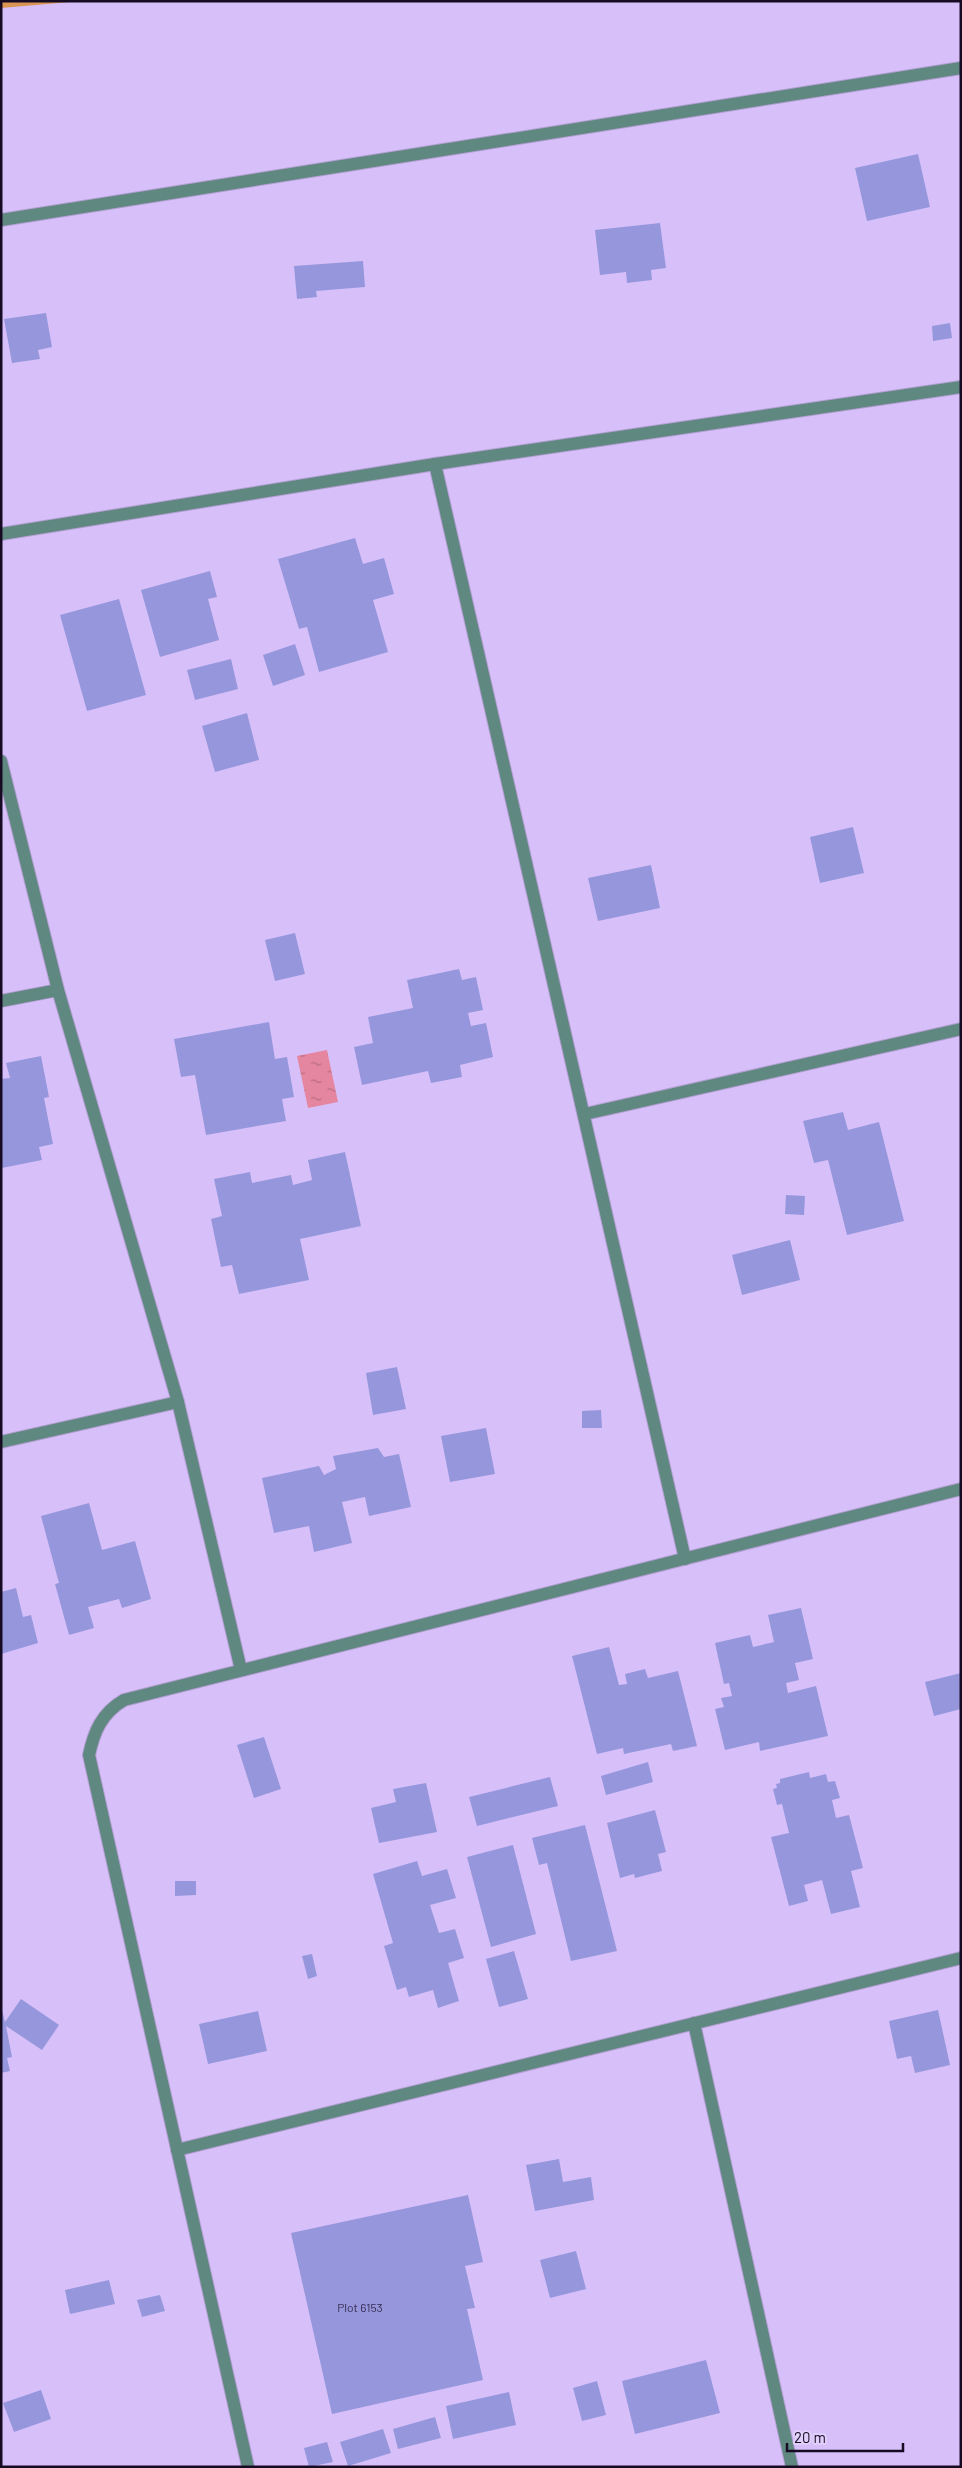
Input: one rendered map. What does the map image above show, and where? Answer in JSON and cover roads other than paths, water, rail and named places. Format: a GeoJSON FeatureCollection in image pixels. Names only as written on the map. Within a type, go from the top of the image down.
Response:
{"type":"FeatureCollection","features":[{"type":"Feature","properties":{"kind":"street"},"geometry":{"type":"LineString","coordinates":[[1,220],[961,68]]}},
{"type":"Feature","properties":{"kind":"street"},"geometry":{"type":"LineString","coordinates":[[1,534],[435,464],[961,387]]}},
{"type":"Feature","properties":{"kind":"street"},"geometry":{"type":"LineString","coordinates":[[435,464],[585,1114],[685,1559]]}},
{"type":"Feature","properties":{"kind":"street"},"geometry":{"type":"LineString","coordinates":[[1,761],[58,990],[178,1402],[241,1670]]}},
{"type":"Feature","properties":{"kind":"street"},"geometry":{"type":"LineString","coordinates":[[1,1001],[58,990]]}},
{"type":"Feature","properties":{"kind":"street"},"geometry":{"type":"LineString","coordinates":[[585,1114],[961,1029]]}},
{"type":"Feature","properties":{"kind":"street"},"geometry":{"type":"LineString","coordinates":[[1,1442],[178,1402]]}},
{"type":"Feature","properties":{"kind":"street"},"geometry":{"type":"LineString","coordinates":[[248,2467],[89,1755],[93,1737],[100,1722],[110,1708],[124,1700],[961,1489]]}},
{"type":"Feature","properties":{"kind":"street"},"geometry":{"type":"LineString","coordinates":[[177,2150],[961,1958]]}},
{"type":"Feature","properties":{"kind":"street"},"geometry":{"type":"LineString","coordinates":[[694,2023],[792,2467]]}},
{"type":"Feature","properties":{"kind":"water"},"geometry":{"type":"Polygon","coordinates":[[[327,1050],[338,1102],[308,1108],[297,1056],[327,1050]]]}}]}
